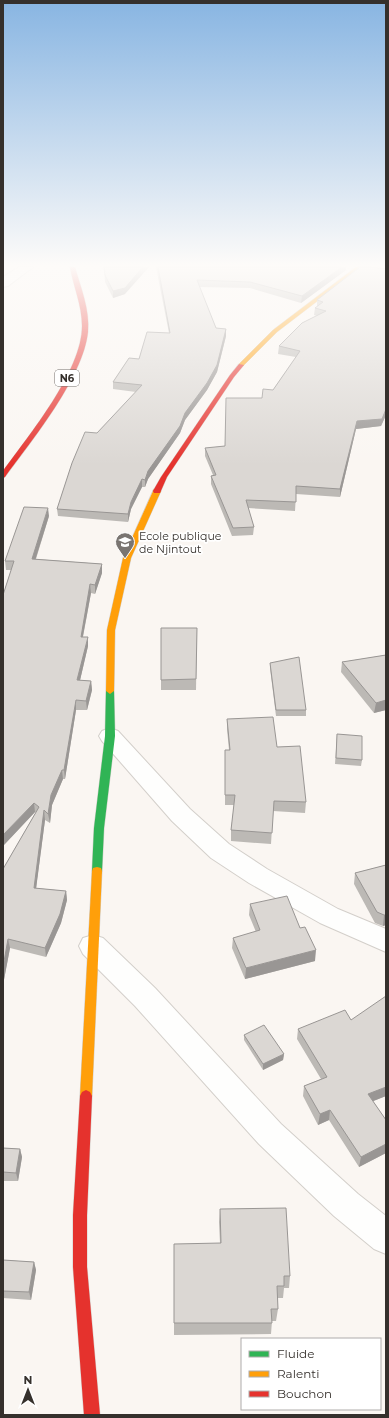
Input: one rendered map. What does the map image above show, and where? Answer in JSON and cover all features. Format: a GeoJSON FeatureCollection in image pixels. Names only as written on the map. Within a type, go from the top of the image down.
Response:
{"type":"FeatureCollection","features":[{"type":"Feature","properties":{"kind":"main road","name":"N6"},"geometry":{"type":"LineString","coordinates":[[3,476],[53,401],[74,366],[85,333]]}},
{"type":"Feature","properties":{"kind":"main road"},"geometry":{"type":"LineString","coordinates":[[92,1415],[80,1267],[80,1215],[99,828],[110,736],[112,630],[117,598],[127,558],[142,522],[164,477],[232,376],[271,333]]}},
{"type":"Feature","properties":{"kind":"street"},"geometry":{"type":"LineString","coordinates":[[110,736],[181,816],[220,851],[258,876],[329,916],[386,941]]}},
{"type":"Feature","properties":{"kind":"street"},"geometry":{"type":"LineString","coordinates":[[93,946],[145,997],[270,1134],[346,1205],[386,1238]]}},
{"type":"Feature","properties":{"kind":"building"},"geometry":{"type":"Polygon","coordinates":[[[147,333],[225,333],[217,365],[207,383],[185,413],[180,426],[148,471],[145,480],[142,479],[131,502],[128,514],[57,509],[72,463],[85,432],[97,433],[142,385],[113,382],[129,358],[139,359],[147,333]]]}},
{"type":"Feature","properties":{"kind":"building"},"geometry":{"type":"Polygon","coordinates":[[[292,333],[386,333],[386,409],[382,419],[357,421],[340,489],[296,486],[296,502],[246,500],[254,527],[233,528],[211,476],[216,475],[205,448],[225,446],[226,398],[262,398],[263,389],[273,390],[300,351],[279,346],[292,333]]]}},
{"type":"Feature","properties":{"kind":"building"},"geometry":{"type":"Polygon","coordinates":[[[24,507],[48,508],[32,559],[102,564],[95,585],[90,584],[81,637],[88,637],[77,680],[91,681],[86,701],[76,700],[64,770],[62,770],[51,795],[48,814],[44,810],[34,888],[66,891],[60,914],[45,948],[8,939],[3,967],[3,869],[39,807],[34,803],[3,835],[3,595],[14,561],[5,561],[24,507]]]}},
{"type":"Feature","properties":{"kind":"building"},"geometry":{"type":"Polygon","coordinates":[[[161,628],[197,628],[196,679],[161,680],[161,628]]]}},
{"type":"Feature","properties":{"kind":"building"},"geometry":{"type":"Polygon","coordinates":[[[386,655],[386,700],[376,703],[342,662],[386,655]]]}},
{"type":"Feature","properties":{"kind":"building"},"geometry":{"type":"Polygon","coordinates":[[[299,657],[306,710],[276,710],[270,663],[299,657]]]}},
{"type":"Feature","properties":{"kind":"building"},"geometry":{"type":"Polygon","coordinates":[[[273,717],[277,747],[300,746],[306,802],[274,801],[272,833],[231,830],[235,795],[225,795],[225,750],[230,750],[227,719],[273,717]]]}},
{"type":"Feature","properties":{"kind":"building"},"geometry":{"type":"Polygon","coordinates":[[[337,734],[362,736],[362,760],[336,758],[337,734]]]}},
{"type":"Feature","properties":{"kind":"building"},"geometry":{"type":"Polygon","coordinates":[[[386,865],[386,915],[384,915],[377,912],[355,873],[386,865]]]}},
{"type":"Feature","properties":{"kind":"building"},"geometry":{"type":"Polygon","coordinates":[[[287,896],[300,928],[305,927],[316,950],[246,968],[233,938],[260,930],[250,904],[287,896]]]}},
{"type":"Feature","properties":{"kind":"building"},"geometry":{"type":"Polygon","coordinates":[[[386,996],[386,1087],[368,1094],[386,1120],[386,1144],[361,1157],[330,1110],[320,1114],[304,1086],[327,1077],[298,1029],[345,1010],[351,1020],[386,996]]]}},
{"type":"Feature","properties":{"kind":"building"},"geometry":{"type":"Polygon","coordinates":[[[264,1025],[284,1054],[263,1064],[244,1035],[264,1025]]]}},
{"type":"Feature","properties":{"kind":"building"},"geometry":{"type":"Polygon","coordinates":[[[3,1148],[20,1149],[16,1173],[3,1172],[3,1148]]]}},
{"type":"Feature","properties":{"kind":"building"},"geometry":{"type":"Polygon","coordinates":[[[286,1208],[290,1276],[284,1276],[284,1286],[277,1286],[278,1309],[271,1309],[272,1323],[174,1323],[174,1244],[221,1243],[220,1209],[286,1208]]]}},
{"type":"Feature","properties":{"kind":"building"},"geometry":{"type":"Polygon","coordinates":[[[3,1260],[34,1262],[29,1292],[3,1291],[3,1260]]]}},
{"type":"Feature","properties":{"kind":"traffic: fast"},"geometry":{"type":"LineString","coordinates":[[97,871],[99,828],[110,736],[110,691]]}},
{"type":"Feature","properties":{"kind":"traffic: slow"},"geometry":{"type":"LineString","coordinates":[[241,365],[273,333]]}},
{"type":"Feature","properties":{"kind":"traffic: slow"},"geometry":{"type":"LineString","coordinates":[[110,691],[111,630],[127,558],[157,491]]}},
{"type":"Feature","properties":{"kind":"traffic: slow"},"geometry":{"type":"LineString","coordinates":[[86,1096],[97,871]]}},
{"type":"Feature","properties":{"kind":"traffic: jam"},"geometry":{"type":"LineString","coordinates":[[3,476],[52,407],[74,368],[81,350],[85,333]]}},
{"type":"Feature","properties":{"kind":"traffic: jam"},"geometry":{"type":"LineString","coordinates":[[157,491],[164,477],[241,365]]}},
{"type":"Feature","properties":{"kind":"traffic: jam"},"geometry":{"type":"LineString","coordinates":[[86,1096],[80,1215],[80,1267],[92,1415]]}},
{"type":"Feature","properties":{"kind":"place","name":"Ecole publique de Njintout"},"geometry":{"type":"Point","coordinates":[125,559]}}]}
